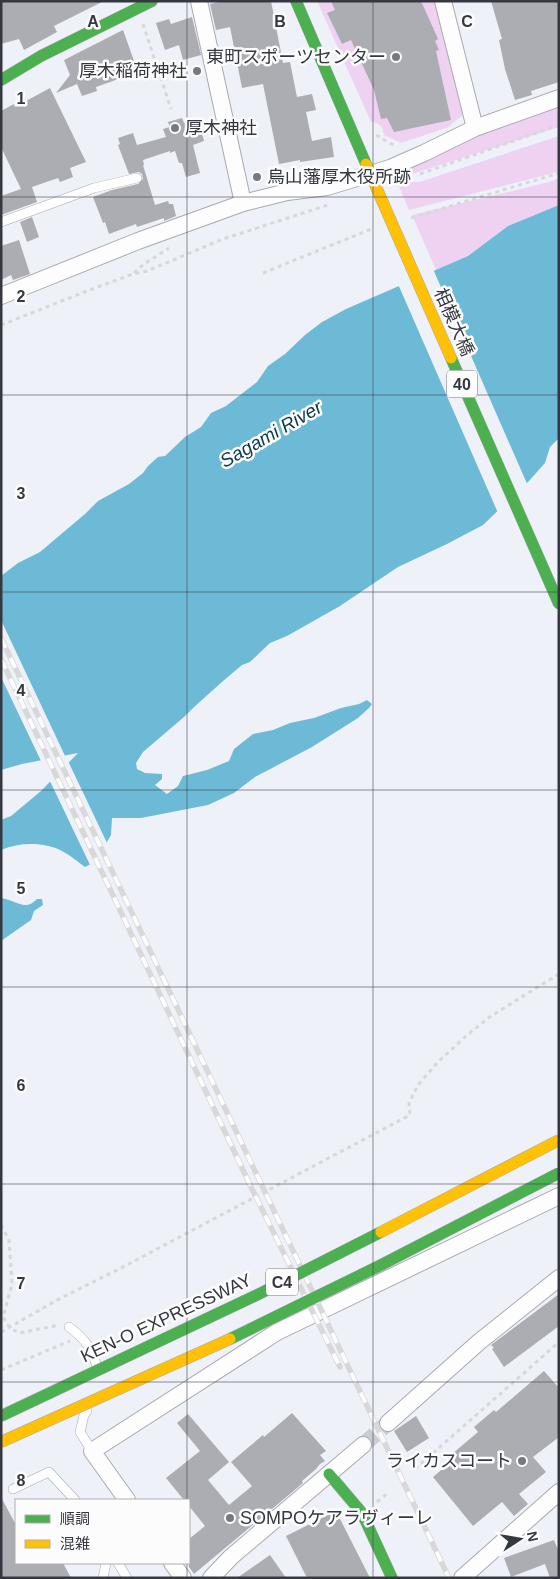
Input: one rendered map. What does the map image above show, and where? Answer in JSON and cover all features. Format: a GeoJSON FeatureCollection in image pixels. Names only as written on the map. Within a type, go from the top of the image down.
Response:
{"type":"FeatureCollection","features":[{"type":"Feature","properties":{"kind":"main road"},"geometry":{"type":"LineString","coordinates":[[1,80],[125,7],[152,1]]}},
{"type":"Feature","properties":{"kind":"main road","name":"相模大橋"},"geometry":{"type":"LineString","coordinates":[[296,1],[559,604]]}},
{"type":"Feature","properties":{"kind":"main road","name":"KEN-O EXPRESSWAY"},"geometry":{"type":"LineString","coordinates":[[1,1416],[259,1294],[559,1140]]}},
{"type":"Feature","properties":{"kind":"main road","name":"C4"},"geometry":{"type":"LineString","coordinates":[[1,1442],[280,1315],[559,1173]]}},
{"type":"Feature","properties":{"kind":"main road"},"geometry":{"type":"LineString","coordinates":[[1,1404],[164,1331],[259,1294]]}},
{"type":"Feature","properties":{"kind":"main road"},"geometry":{"type":"LineString","coordinates":[[1,1452],[134,1383]]}},
{"type":"Feature","properties":{"kind":"main road"},"geometry":{"type":"LineString","coordinates":[[329,1474],[362,1514],[392,1578]]}},
{"type":"Feature","properties":{"kind":"street"},"geometry":{"type":"LineString","coordinates":[[199,1],[243,203]]}},
{"type":"Feature","properties":{"kind":"street"},"geometry":{"type":"LineString","coordinates":[[443,1],[475,128]]}},
{"type":"Feature","properties":{"kind":"street"},"geometry":{"type":"LineString","coordinates":[[1,296],[146,238],[243,203],[287,192],[327,187],[390,168],[475,128],[559,98]]}},
{"type":"Feature","properties":{"kind":"street"},"geometry":{"type":"LineString","coordinates":[[126,1499],[92,1451],[278,1332],[559,1196]]}},
{"type":"Feature","properties":{"kind":"street"},"geometry":{"type":"LineString","coordinates":[[388,1423],[479,1342],[559,1278]]}},
{"type":"Feature","properties":{"kind":"street"},"geometry":{"type":"LineString","coordinates":[[211,1578],[231,1557],[363,1445]]}},
{"type":"Feature","properties":{"kind":"street"},"geometry":{"type":"LineString","coordinates":[[462,1578],[559,1492]]}},
{"type":"Feature","properties":{"kind":"street"},"geometry":{"type":"LineString","coordinates":[[173,1564],[183,1578]]}},
{"type":"Feature","properties":{"kind":"lane"},"geometry":{"type":"LineString","coordinates":[[1,222],[94,188],[137,178]]}},
{"type":"Feature","properties":{"kind":"lane"},"geometry":{"type":"LineString","coordinates":[[70,1326],[82,1336],[95,1359],[100,1385],[99,1395],[84,1415],[80,1432],[92,1451]]}},
{"type":"Feature","properties":{"kind":"lane"},"geometry":{"type":"LineString","coordinates":[[13,1489],[49,1472],[74,1499]]}},
{"type":"Feature","properties":{"kind":"lane"},"geometry":{"type":"LineString","coordinates":[[104,1578],[106,1564]]}},
{"type":"Feature","properties":{"kind":"lane"},"geometry":{"type":"LineString","coordinates":[[119,1564],[127,1578]]}},
{"type":"Feature","properties":{"kind":"path"},"geometry":{"type":"LineString","coordinates":[[143,23],[171,109]]}},
{"type":"Feature","properties":{"kind":"path"},"geometry":{"type":"LineString","coordinates":[[1,325],[87,291],[133,274],[147,271],[223,239],[272,223]]}},
{"type":"Feature","properties":{"kind":"path"},"geometry":{"type":"LineString","coordinates":[[1,1332],[59,1299],[124,1267],[410,1115],[409,1104],[418,1085],[438,1062],[491,1016],[559,974]]}},
{"type":"Feature","properties":{"kind":"path"},"geometry":{"type":"LineString","coordinates":[[1,1225],[9,1240],[12,1284],[2,1317],[10,1328],[18,1333],[58,1324],[70,1326]]}},
{"type":"Feature","properties":{"kind":"path"},"geometry":{"type":"LineString","coordinates":[[1,1370],[82,1336]]}},
{"type":"Feature","properties":{"kind":"path"},"geometry":{"type":"LineString","coordinates":[[415,1468],[559,1342]]}},
{"type":"Feature","properties":{"kind":"shaded area","name":"東町スポーツセンター"},"geometry":{"type":"Polygon","coordinates":[[[317,1],[436,1],[466,112],[449,127],[401,143],[384,135],[380,125],[371,122],[317,1]]]}},
{"type":"Feature","properties":{"kind":"shaded area"},"geometry":{"type":"Polygon","coordinates":[[[559,104],[559,127],[396,179],[394,173],[429,160],[461,140],[559,104]]]}},
{"type":"Feature","properties":{"kind":"shaded area"},"geometry":{"type":"Polygon","coordinates":[[[559,136],[559,171],[546,175],[409,210],[398,184],[420,182],[559,136]]]}},
{"type":"Feature","properties":{"kind":"shaded area"},"geometry":{"type":"Polygon","coordinates":[[[559,178],[559,205],[508,226],[468,256],[436,270],[412,215],[559,178]]]}},
{"type":"Feature","properties":{"kind":"water","name":"Sagami River"},"geometry":{"type":"Polygon","coordinates":[[[559,205],[559,438],[550,447],[545,463],[483,525],[398,567],[340,606],[287,636],[270,643],[250,662],[242,665],[223,681],[143,752],[136,763],[137,769],[145,773],[162,774],[162,779],[155,785],[167,794],[178,786],[183,776],[207,770],[229,761],[234,749],[253,734],[314,718],[367,700],[372,704],[369,708],[358,718],[312,747],[255,777],[234,793],[208,805],[141,818],[112,818],[111,835],[95,862],[85,867],[65,853],[48,846],[24,844],[1,850],[1,820],[11,816],[41,791],[78,753],[1,770],[1,576],[18,563],[40,552],[98,501],[129,484],[158,457],[165,456],[185,437],[201,427],[211,413],[226,406],[257,382],[268,366],[322,322],[346,309],[468,256],[508,226],[559,205]]]}},
{"type":"Feature","properties":{"kind":"water"},"geometry":{"type":"Polygon","coordinates":[[[1,898],[24,905],[33,903],[37,899],[42,899],[43,905],[34,911],[31,920],[1,941],[1,898]]]}},
{"type":"Feature","properties":{"kind":"pier"},"geometry":{"type":"Polygon","coordinates":[[[433,269],[528,486],[498,513],[398,284],[433,269]]]}},
{"type":"Feature","properties":{"kind":"pier"},"geometry":{"type":"Polygon","coordinates":[[[1,620],[66,758],[42,763],[1,677],[1,620]]]}},
{"type":"Feature","properties":{"kind":"pier"},"geometry":{"type":"Polygon","coordinates":[[[68,761],[108,845],[97,863],[91,867],[49,779],[68,761]]]}},
{"type":"Feature","properties":{"kind":"building"},"geometry":{"type":"Polygon","coordinates":[[[1,1],[104,1],[54,26],[57,32],[24,50],[19,39],[1,44],[1,1]]]}},
{"type":"Feature","properties":{"kind":"building"},"geometry":{"type":"Polygon","coordinates":[[[223,1],[271,1],[283,63],[290,62],[297,97],[312,94],[316,110],[306,112],[312,141],[331,137],[334,157],[279,164],[263,84],[242,88],[230,27],[216,30],[210,4],[223,1]]]}},
{"type":"Feature","properties":{"kind":"building","name":"東町スポーツセンター"},"geometry":{"type":"Polygon","coordinates":[[[331,1],[421,1],[438,39],[435,41],[439,50],[436,51],[451,120],[394,132],[387,118],[381,119],[374,90],[351,40],[342,44],[327,13],[335,10],[331,1]]]}},
{"type":"Feature","properties":{"kind":"building"},"geometry":{"type":"Polygon","coordinates":[[[491,1],[559,1],[559,82],[531,91],[532,95],[515,100],[505,69],[499,40],[502,39],[491,1]]]}},
{"type":"Feature","properties":{"kind":"building"},"geometry":{"type":"Polygon","coordinates":[[[192,17],[201,55],[183,60],[179,45],[165,50],[156,23],[169,19],[171,24],[192,17]]]}},
{"type":"Feature","properties":{"kind":"building"},"geometry":{"type":"Polygon","coordinates":[[[123,30],[138,72],[96,87],[97,91],[82,96],[77,84],[56,93],[70,75],[64,60],[123,30]]]}},
{"type":"Feature","properties":{"kind":"building"},"geometry":{"type":"Polygon","coordinates":[[[50,88],[86,162],[70,168],[73,177],[60,182],[58,178],[32,187],[37,202],[1,215],[1,196],[21,189],[1,147],[1,111],[14,104],[15,107],[50,88]]]}},
{"type":"Feature","properties":{"kind":"building"},"geometry":{"type":"Polygon","coordinates":[[[182,118],[184,123],[191,120],[193,128],[200,126],[204,141],[193,145],[200,173],[186,177],[182,163],[179,163],[175,151],[143,160],[155,205],[168,201],[169,204],[173,204],[176,216],[164,221],[164,218],[137,227],[136,224],[109,234],[93,197],[138,184],[143,179],[142,174],[139,172],[129,174],[118,145],[120,144],[118,138],[133,133],[137,145],[166,137],[163,129],[170,127],[168,122],[182,118]]]}},
{"type":"Feature","properties":{"kind":"building"},"geometry":{"type":"Polygon","coordinates":[[[32,217],[39,237],[27,242],[20,222],[32,217]]]}},
{"type":"Feature","properties":{"kind":"building"},"geometry":{"type":"Polygon","coordinates":[[[19,240],[30,274],[13,280],[11,275],[1,280],[1,246],[19,240]]]}},
{"type":"Feature","properties":{"kind":"building"},"geometry":{"type":"Polygon","coordinates":[[[559,1294],[559,1326],[504,1367],[491,1345],[559,1294]]]}},
{"type":"Feature","properties":{"kind":"building"},"geometry":{"type":"Polygon","coordinates":[[[544,1371],[559,1388],[559,1437],[533,1457],[546,1472],[519,1494],[528,1504],[514,1516],[502,1502],[473,1526],[433,1477],[453,1460],[455,1457],[452,1454],[478,1432],[474,1427],[494,1410],[496,1412],[544,1371]]]}},
{"type":"Feature","properties":{"kind":"building"},"geometry":{"type":"Polygon","coordinates":[[[292,1413],[326,1451],[320,1455],[325,1461],[302,1481],[303,1483],[194,1574],[189,1567],[190,1538],[205,1526],[190,1507],[190,1499],[183,1499],[166,1478],[200,1451],[177,1423],[188,1414],[229,1462],[208,1480],[229,1505],[252,1486],[231,1462],[263,1435],[264,1437],[292,1413]]]}},
{"type":"Feature","properties":{"kind":"building"},"geometry":{"type":"Polygon","coordinates":[[[416,1416],[429,1438],[407,1452],[394,1431],[416,1416]]]}},
{"type":"Feature","properties":{"kind":"building"},"geometry":{"type":"Polygon","coordinates":[[[1,1497],[15,1523],[15,1564],[64,1564],[71,1578],[1,1578],[1,1497]]]}},
{"type":"Feature","properties":{"kind":"building"},"geometry":{"type":"Polygon","coordinates":[[[336,1511],[370,1578],[307,1578],[286,1536],[336,1511]]]}},
{"type":"Feature","properties":{"kind":"building"},"geometry":{"type":"Polygon","coordinates":[[[554,1540],[559,1552],[559,1578],[550,1578],[545,1564],[511,1577],[504,1558],[554,1540]]]}},
{"type":"Feature","properties":{"kind":"building"},"geometry":{"type":"Polygon","coordinates":[[[270,1555],[286,1578],[237,1578],[270,1555]]]}},
{"type":"Feature","properties":{"kind":"tunnel"},"geometry":{"type":"LineString","coordinates":[[363,1445],[388,1423]]}},
{"type":"Feature","properties":{"kind":"railway"},"geometry":{"type":"LineString","coordinates":[[1,638],[449,1578]]}},
{"type":"Feature","properties":{"kind":"railway"},"geometry":{"type":"LineString","coordinates":[[1,659],[252,1189],[340,1367]]}},
{"type":"Feature","properties":{"kind":"traffic: fast"},"geometry":{"type":"LineString","coordinates":[[1,80],[41,56],[152,1]]}},
{"type":"Feature","properties":{"kind":"traffic: fast"},"geometry":{"type":"LineString","coordinates":[[296,1],[366,164]]}},
{"type":"Feature","properties":{"kind":"traffic: fast"},"geometry":{"type":"LineString","coordinates":[[451,358],[559,604]]}},
{"type":"Feature","properties":{"kind":"traffic: fast"},"geometry":{"type":"LineString","coordinates":[[230,1339],[381,1265],[559,1173]]}},
{"type":"Feature","properties":{"kind":"traffic: fast"},"geometry":{"type":"LineString","coordinates":[[1,1416],[259,1294],[381,1232]]}},
{"type":"Feature","properties":{"kind":"traffic: fast"},"geometry":{"type":"LineString","coordinates":[[329,1474],[362,1513],[392,1578]]}},
{"type":"Feature","properties":{"kind":"traffic: slow"},"geometry":{"type":"LineString","coordinates":[[366,164],[451,358]]}},
{"type":"Feature","properties":{"kind":"traffic: slow"},"geometry":{"type":"LineString","coordinates":[[381,1232],[559,1140]]}},
{"type":"Feature","properties":{"kind":"traffic: slow"},"geometry":{"type":"LineString","coordinates":[[1,1442],[230,1339]]}},
{"type":"Feature","properties":{"kind":"place","name":"東町スポーツセンター"},"geometry":{"type":"Point","coordinates":[396,57]}},
{"type":"Feature","properties":{"kind":"place","name":"厚木稲荷神社"},"geometry":{"type":"Point","coordinates":[197,71]}},
{"type":"Feature","properties":{"kind":"place","name":"厚木神社"},"geometry":{"type":"Point","coordinates":[175,128]}},
{"type":"Feature","properties":{"kind":"place","name":"烏山藩厚木役所跡"},"geometry":{"type":"Point","coordinates":[257,177]}},
{"type":"Feature","properties":{"kind":"place","name":"ライカスコート"},"geometry":{"type":"Point","coordinates":[522,1461]}},
{"type":"Feature","properties":{"kind":"place","name":"SOMPOケアラヴィーレ"},"geometry":{"type":"Point","coordinates":[230,1518]}}]}
